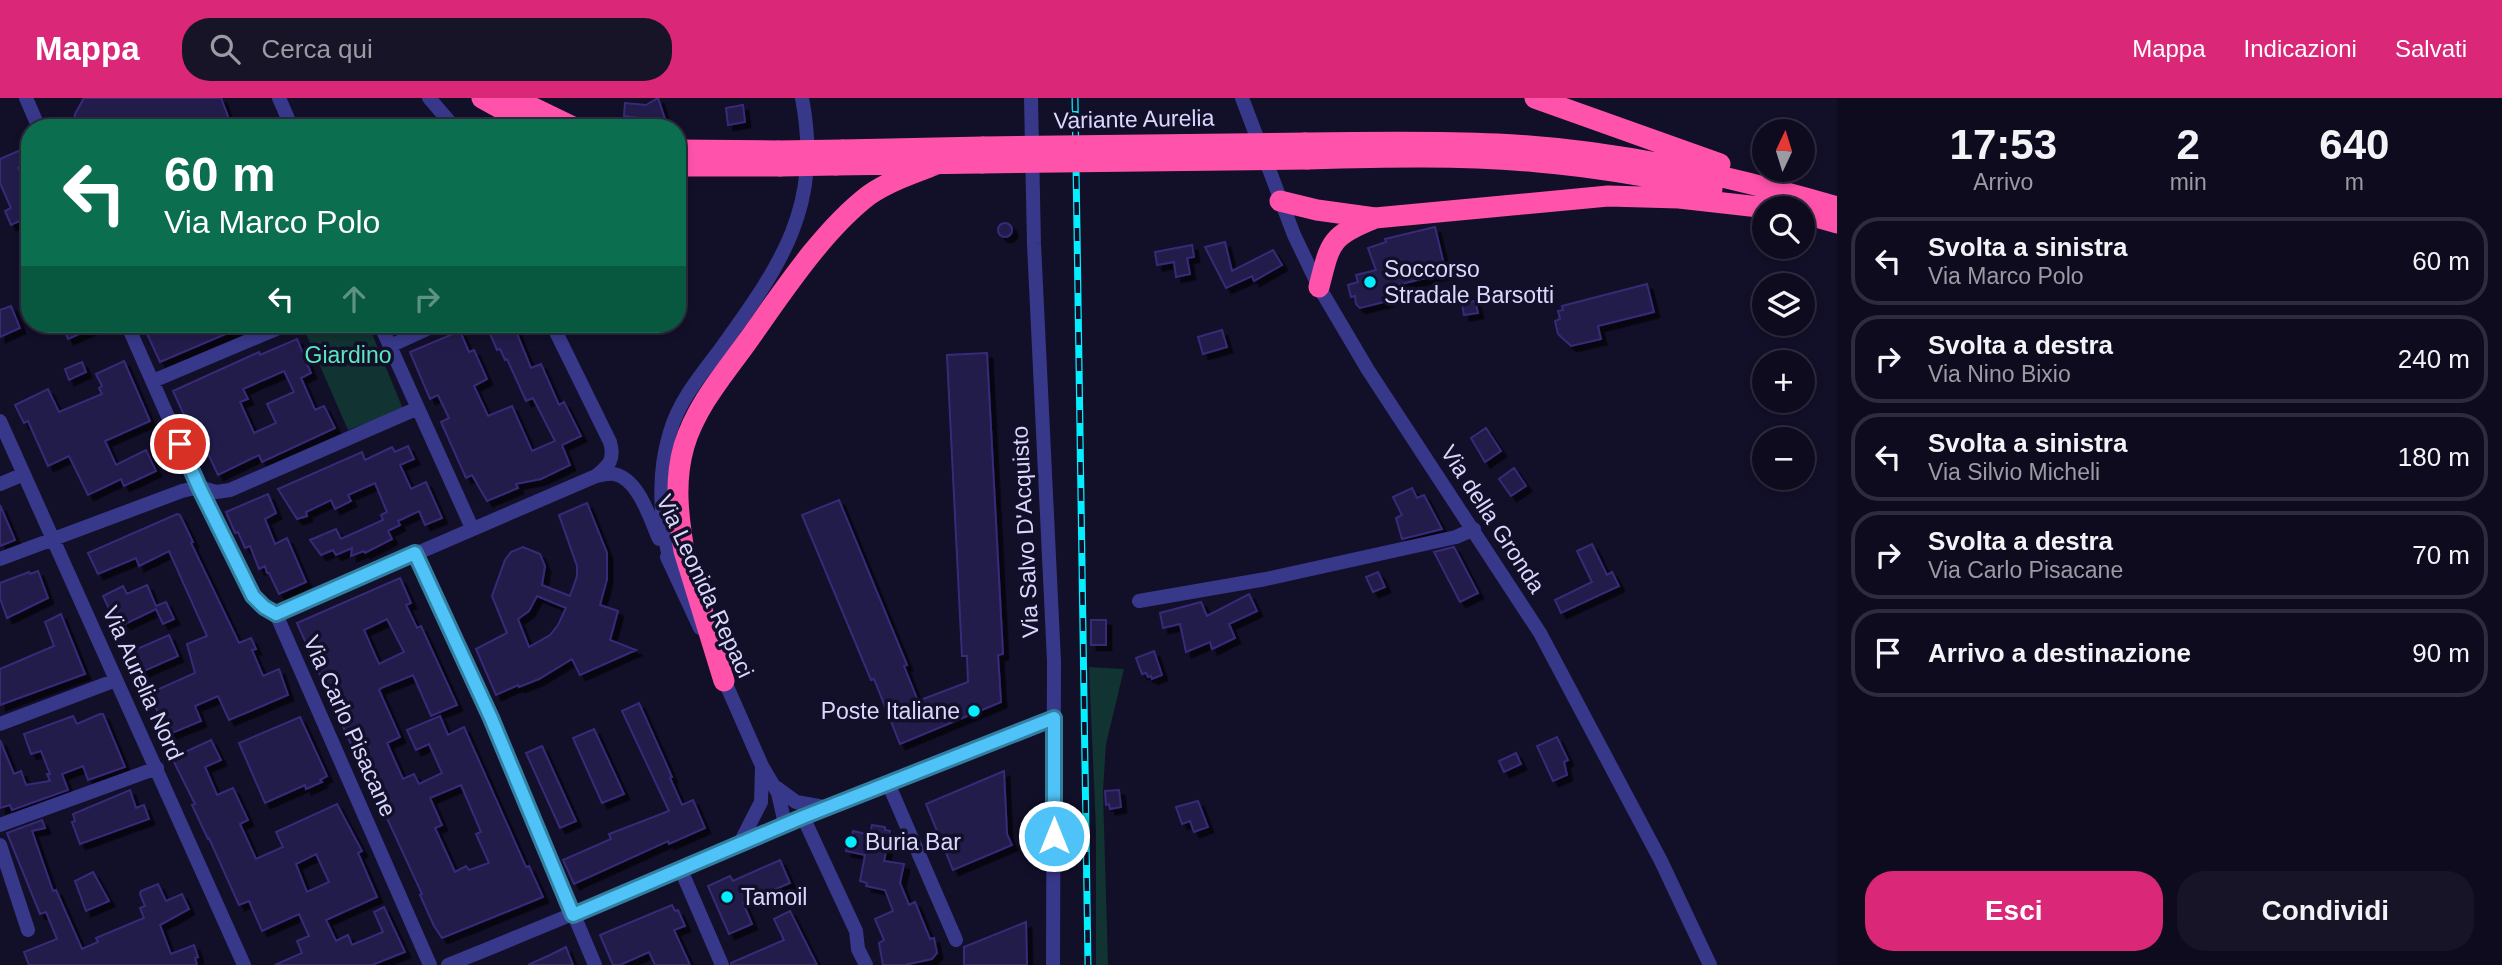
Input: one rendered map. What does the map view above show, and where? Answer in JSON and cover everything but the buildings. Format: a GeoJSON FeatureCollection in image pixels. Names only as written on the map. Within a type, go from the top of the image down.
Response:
{"type":"FeatureCollection","features":[{"type":"Feature","properties":{"kind":"highway"},"geometry":{"type":"LineString","coordinates":[[482,98],[520,119]]}},
{"type":"Feature","properties":{"kind":"highway"},"geometry":{"type":"LineString","coordinates":[[513,98],[553,119]]}},
{"type":"Feature","properties":{"kind":"highway"},"geometry":{"type":"LineString","coordinates":[[1535,98],[1728,167],[1777,196]]}},
{"type":"Feature","properties":{"kind":"highway","name":"Variante Aurelia"},"geometry":{"type":"LineString","coordinates":[[686,165],[779,159],[1306,151],[1499,144],[1585,152],[1683,167],[1764,196]]}},
{"type":"Feature","properties":{"kind":"highway","name":"Variante Aurelia"},"geometry":{"type":"LineString","coordinates":[[686,151],[779,159]]}},
{"type":"Feature","properties":{"kind":"highway","name":"Variante Aurelia"},"geometry":{"type":"LineString","coordinates":[[840,158],[937,164],[982,155]]}},
{"type":"Feature","properties":{"kind":"highway"},"geometry":{"type":"LineString","coordinates":[[724,681],[684,551],[678,516],[679,472],[687,437],[696,416],[718,381],[781,294],[835,226],[872,193],[937,164]]}},
{"type":"Feature","properties":{"kind":"highway"},"geometry":{"type":"LineString","coordinates":[[1280,201],[1317,211],[1375,218],[1608,196],[1679,198],[1752,206]]}},
{"type":"Feature","properties":{"kind":"highway","name":"Variante Aurelia"},"geometry":{"type":"LineString","coordinates":[[1815,208],[1837,207]]}},
{"type":"Feature","properties":{"kind":"highway","name":"Variante Aurelia"},"geometry":{"type":"LineString","coordinates":[[1815,215],[1837,223]]}},
{"type":"Feature","properties":{"kind":"highway"},"geometry":{"type":"LineString","coordinates":[[1319,286],[1333,242],[1348,230],[1375,218]]}},
{"type":"Feature","properties":{"kind":"street"},"geometry":{"type":"LineString","coordinates":[[26,98],[35,119]]}},
{"type":"Feature","properties":{"kind":"street"},"geometry":{"type":"LineString","coordinates":[[279,98],[288,119]]}},
{"type":"Feature","properties":{"kind":"street"},"geometry":{"type":"LineString","coordinates":[[429,98],[447,119]]}},
{"type":"Feature","properties":{"kind":"street"},"geometry":{"type":"LineString","coordinates":[[670,564],[660,501],[667,443],[677,413],[687,395],[773,273],[792,234],[802,205],[808,174],[808,140],[802,98]]}},
{"type":"Feature","properties":{"kind":"street","name":"Via Salvo D'Acquisto"},"geometry":{"type":"LineString","coordinates":[[1031,98],[1034,244],[1054,661],[1053,965]]}},
{"type":"Feature","properties":{"kind":"street","name":"Via della Gronda"},"geometry":{"type":"LineString","coordinates":[[1242,98],[1280,201],[1319,286],[1368,370],[1544,640],[1661,861],[1710,965]]}},
{"type":"Feature","properties":{"kind":"street","name":"Via Carlo Pisacane"},"geometry":{"type":"LineString","coordinates":[[131,333],[199,487],[253,596],[276,614],[430,965]]}},
{"type":"Feature","properties":{"kind":"street"},"geometry":{"type":"LineString","coordinates":[[153,381],[267,333]]}},
{"type":"Feature","properties":{"kind":"street"},"geometry":{"type":"LineString","coordinates":[[384,333],[472,528]]}},
{"type":"Feature","properties":{"kind":"street"},"geometry":{"type":"LineString","coordinates":[[390,346],[418,333]]}},
{"type":"Feature","properties":{"kind":"street"},"geometry":{"type":"LineString","coordinates":[[276,614],[596,476],[610,464],[612,449],[556,333]]}},
{"type":"Feature","properties":{"kind":"street"},"geometry":{"type":"LineString","coordinates":[[0,559],[182,491],[199,487],[216,492],[230,490],[418,408]]}},
{"type":"Feature","properties":{"kind":"street","name":"Via Aurelia Nord"},"geometry":{"type":"LineString","coordinates":[[0,421],[244,965]]}},
{"type":"Feature","properties":{"kind":"street"},"geometry":{"type":"LineString","coordinates":[[0,484],[24,474]]}},
{"type":"Feature","properties":{"kind":"street","name":"Via Leonida Repaci"},"geometry":{"type":"LineString","coordinates":[[596,476],[615,474],[634,489],[762,766],[774,785],[782,806],[779,827]]}},
{"type":"Feature","properties":{"kind":"street"},"geometry":{"type":"LineString","coordinates":[[1139,601],[1266,579],[1456,537],[1474,529]]}},
{"type":"Feature","properties":{"kind":"street"},"geometry":{"type":"LineString","coordinates":[[415,553],[491,718],[595,965]]}},
{"type":"Feature","properties":{"kind":"street"},"geometry":{"type":"LineString","coordinates":[[0,724],[116,680]]}},
{"type":"Feature","properties":{"kind":"street"},"geometry":{"type":"LineString","coordinates":[[448,965],[803,817],[1054,718]]}},
{"type":"Feature","properties":{"kind":"street"},"geometry":{"type":"LineString","coordinates":[[740,843],[753,822],[762,796],[762,766]]}},
{"type":"Feature","properties":{"kind":"street"},"geometry":{"type":"LineString","coordinates":[[0,825],[157,768]]}},
{"type":"Feature","properties":{"kind":"street"},"geometry":{"type":"LineString","coordinates":[[888,783],[956,940]]}},
{"type":"Feature","properties":{"kind":"street"},"geometry":{"type":"LineString","coordinates":[[774,785],[796,802],[812,807],[829,807]]}},
{"type":"Feature","properties":{"kind":"street"},"geometry":{"type":"LineString","coordinates":[[762,796],[779,827]]}},
{"type":"Feature","properties":{"kind":"street"},"geometry":{"type":"LineString","coordinates":[[803,817],[856,931],[858,949],[866,965]]}},
{"type":"Feature","properties":{"kind":"street"},"geometry":{"type":"LineString","coordinates":[[0,845],[28,929]]}},
{"type":"Feature","properties":{"kind":"street"},"geometry":{"type":"LineString","coordinates":[[681,870],[722,965]]}},
{"type":"Feature","properties":{"kind":"green space","name":"Giardino"},"geometry":{"type":"Polygon","coordinates":[[[306,333],[372,333],[403,409],[348,430],[306,333]]]}},
{"type":"Feature","properties":{"kind":"green space"},"geometry":{"type":"Polygon","coordinates":[[[1089,667],[1124,669],[1106,744],[1103,791],[1108,965],[1096,965],[1096,830],[1089,667]]]}},
{"type":"Feature","properties":{"kind":"railway"},"geometry":{"type":"LineString","coordinates":[[1075,98],[1088,965]]}},
{"type":"Feature","properties":{"kind":"place","name":"Soccorso Stradale Barsotti"},"geometry":{"type":"Point","coordinates":[1370,282]}},
{"type":"Feature","properties":{"kind":"place","name":"Poste Italiane"},"geometry":{"type":"Point","coordinates":[974,711]}},
{"type":"Feature","properties":{"kind":"place","name":"Buria Bar"},"geometry":{"type":"Point","coordinates":[851,842]}},
{"type":"Feature","properties":{"kind":"place","name":"Tamoil"},"geometry":{"type":"Point","coordinates":[727,897]}},
{"type":"Feature","properties":{"kind":"route"},"geometry":{"type":"LineString","coordinates":[[180,444],[253,596],[276,614],[415,553],[491,718],[573,915],[803,817],[1054,718],[1054,836]]}}]}
